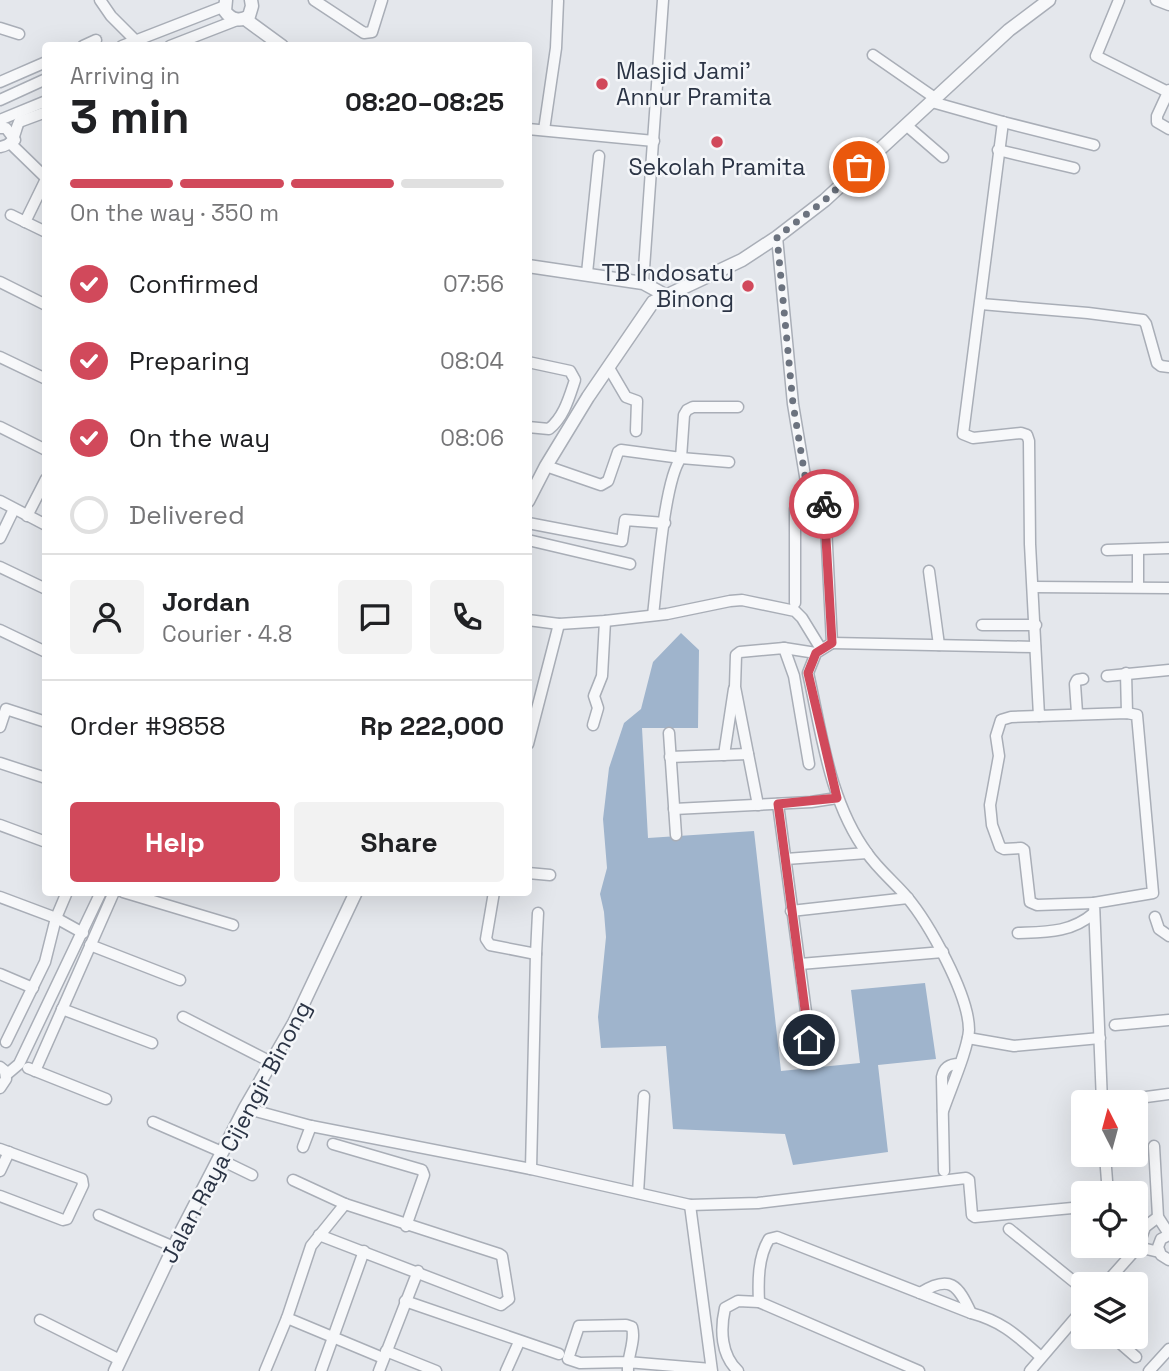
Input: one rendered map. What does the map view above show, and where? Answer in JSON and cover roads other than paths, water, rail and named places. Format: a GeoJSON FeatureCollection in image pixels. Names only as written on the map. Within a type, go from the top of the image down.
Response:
{"type":"FeatureCollection","features":[{"type":"Feature","properties":{"kind":"street"},"geometry":{"type":"LineString","coordinates":[[100,0],[111,16],[135,40]]}},
{"type":"Feature","properties":{"kind":"street"},"geometry":{"type":"LineString","coordinates":[[314,0],[364,33],[372,32],[382,0]]}},
{"type":"Feature","properties":{"kind":"street"},"geometry":{"type":"LineString","coordinates":[[653,302],[643,283],[663,0]]}},
{"type":"Feature","properties":{"kind":"street"},"geometry":{"type":"LineString","coordinates":[[532,493],[545,466],[653,302],[742,260],[777,237],[825,200],[1009,30],[1049,0]]}},
{"type":"Feature","properties":{"kind":"street"},"geometry":{"type":"LineString","coordinates":[[1119,0],[1096,56],[1169,91],[1157,116],[1157,122],[1169,129]]}},
{"type":"Feature","properties":{"kind":"street"},"geometry":{"type":"LineString","coordinates":[[1156,0],[1169,5]]}},
{"type":"Feature","properties":{"kind":"street"},"geometry":{"type":"LineString","coordinates":[[544,130],[556,43],[558,1]]}},
{"type":"Feature","properties":{"kind":"street"},"geometry":{"type":"LineString","coordinates":[[181,42],[241,19],[251,11],[254,2]]}},
{"type":"Feature","properties":{"kind":"street"},"geometry":{"type":"LineString","coordinates":[[131,42],[225,3],[228,15],[241,19],[276,42]]}},
{"type":"Feature","properties":{"kind":"street"},"geometry":{"type":"LineString","coordinates":[[0,28],[19,34]]}},
{"type":"Feature","properties":{"kind":"street"},"geometry":{"type":"LineString","coordinates":[[92,42],[96,40]]}},
{"type":"Feature","properties":{"kind":"street"},"geometry":{"type":"LineString","coordinates":[[873,55],[933,100],[1003,122],[1094,145]]}},
{"type":"Feature","properties":{"kind":"street"},"geometry":{"type":"LineString","coordinates":[[0,82],[42,64]]}},
{"type":"Feature","properties":{"kind":"street"},"geometry":{"type":"LineString","coordinates":[[0,100],[42,81]]}},
{"type":"Feature","properties":{"kind":"street"},"geometry":{"type":"LineString","coordinates":[[0,120],[42,103]]}},
{"type":"Feature","properties":{"kind":"street"},"geometry":{"type":"LineString","coordinates":[[6,143],[19,122],[42,113]]}},
{"type":"Feature","properties":{"kind":"street"},"geometry":{"type":"LineString","coordinates":[[1003,122],[963,430],[966,436],[973,438],[1020,433],[1027,435],[1029,441],[1030,544],[1040,716]]}},
{"type":"Feature","properties":{"kind":"street"},"geometry":{"type":"LineString","coordinates":[[906,125],[943,157]]}},
{"type":"Feature","properties":{"kind":"street"},"geometry":{"type":"LineString","coordinates":[[0,128],[6,128],[6,143],[42,174]]}},
{"type":"Feature","properties":{"kind":"street"},"geometry":{"type":"LineString","coordinates":[[532,129],[654,141]]}},
{"type":"Feature","properties":{"kind":"street"},"geometry":{"type":"LineString","coordinates":[[999,149],[1074,168]]}},
{"type":"Feature","properties":{"kind":"street"},"geometry":{"type":"LineString","coordinates":[[587,274],[599,156]]}},
{"type":"Feature","properties":{"kind":"street"},"geometry":{"type":"LineString","coordinates":[[25,222],[42,186]]}},
{"type":"Feature","properties":{"kind":"street"},"geometry":{"type":"LineString","coordinates":[[11,215],[42,230]]}},
{"type":"Feature","properties":{"kind":"street"},"geometry":{"type":"LineString","coordinates":[[777,237],[793,404],[808,494]]}},
{"type":"Feature","properties":{"kind":"street"},"geometry":{"type":"LineString","coordinates":[[532,267],[643,283],[667,296]]}},
{"type":"Feature","properties":{"kind":"street"},"geometry":{"type":"LineString","coordinates":[[0,282],[42,302]]}},
{"type":"Feature","properties":{"kind":"street"},"geometry":{"type":"LineString","coordinates":[[981,304],[1143,320],[1157,363],[1169,367]]}},
{"type":"Feature","properties":{"kind":"street"},"geometry":{"type":"LineString","coordinates":[[0,356],[42,377]]}},
{"type":"Feature","properties":{"kind":"street"},"geometry":{"type":"LineString","coordinates":[[532,363],[570,371],[575,380],[566,406],[553,426],[549,429],[532,427]]}},
{"type":"Feature","properties":{"kind":"street"},"geometry":{"type":"LineString","coordinates":[[609,368],[625,397],[637,401],[636,431]]}},
{"type":"Feature","properties":{"kind":"street"},"geometry":{"type":"LineString","coordinates":[[653,615],[675,466],[681,458],[684,415],[693,407],[738,407]]}},
{"type":"Feature","properties":{"kind":"street"},"geometry":{"type":"LineString","coordinates":[[0,428],[42,445]]}},
{"type":"Feature","properties":{"kind":"street"},"geometry":{"type":"LineString","coordinates":[[545,466],[601,485],[608,481],[621,450],[729,462]]}},
{"type":"Feature","properties":{"kind":"street"},"geometry":{"type":"LineString","coordinates":[[27,516],[42,487]]}},
{"type":"Feature","properties":{"kind":"street"},"geometry":{"type":"LineString","coordinates":[[795,603],[795,509],[808,494]]}},
{"type":"Feature","properties":{"kind":"street"},"geometry":{"type":"LineString","coordinates":[[808,494],[822,501],[825,507],[832,643]]}},
{"type":"Feature","properties":{"kind":"street"},"geometry":{"type":"LineString","coordinates":[[0,502],[42,523]]}},
{"type":"Feature","properties":{"kind":"street"},"geometry":{"type":"LineString","coordinates":[[0,538],[14,509]]}},
{"type":"Feature","properties":{"kind":"street"},"geometry":{"type":"LineString","coordinates":[[532,524],[622,541],[625,520],[665,523]]}},
{"type":"Feature","properties":{"kind":"street"},"geometry":{"type":"LineString","coordinates":[[550,544],[555,527]]}},
{"type":"Feature","properties":{"kind":"street"},"geometry":{"type":"LineString","coordinates":[[532,541],[630,564]]}},
{"type":"Feature","properties":{"kind":"street"},"geometry":{"type":"LineString","coordinates":[[1107,550],[1169,548]]}},
{"type":"Feature","properties":{"kind":"street"},"geometry":{"type":"LineString","coordinates":[[1138,550],[1138,587]]}},
{"type":"Feature","properties":{"kind":"street"},"geometry":{"type":"LineString","coordinates":[[0,567],[42,587]]}},
{"type":"Feature","properties":{"kind":"street"},"geometry":{"type":"LineString","coordinates":[[929,571],[939,645]]}},
{"type":"Feature","properties":{"kind":"street"},"geometry":{"type":"LineString","coordinates":[[1033,587],[1169,588]]}},
{"type":"Feature","properties":{"kind":"street"},"geometry":{"type":"LineString","coordinates":[[532,621],[559,624],[606,621],[667,614],[730,600],[742,600],[795,611],[802,618],[818,651]]}},
{"type":"Feature","properties":{"kind":"street"},"geometry":{"type":"LineString","coordinates":[[593,725],[598,708],[594,696],[602,676],[606,621]]}},
{"type":"Feature","properties":{"kind":"street"},"geometry":{"type":"LineString","coordinates":[[532,729],[559,624]]}},
{"type":"Feature","properties":{"kind":"street"},"geometry":{"type":"LineString","coordinates":[[982,625],[1036,625]]}},
{"type":"Feature","properties":{"kind":"street"},"geometry":{"type":"LineString","coordinates":[[0,630],[42,650]]}},
{"type":"Feature","properties":{"kind":"street"},"geometry":{"type":"LineString","coordinates":[[724,755],[735,687],[735,661],[740,652],[784,648],[818,651],[832,643],[1035,647]]}},
{"type":"Feature","properties":{"kind":"street"},"geometry":{"type":"LineString","coordinates":[[784,648],[794,676],[809,764]]}},
{"type":"Feature","properties":{"kind":"street"},"geometry":{"type":"LineString","coordinates":[[818,651],[808,673],[837,798],[867,853],[908,898],[943,952],[968,1021],[968,1038],[959,1063],[943,1070],[944,1171]]}},
{"type":"Feature","properties":{"kind":"street"},"geometry":{"type":"LineString","coordinates":[[1107,676],[1169,670]]}},
{"type":"Feature","properties":{"kind":"street"},"geometry":{"type":"LineString","coordinates":[[794,676],[808,673]]}},
{"type":"Feature","properties":{"kind":"street"},"geometry":{"type":"LineString","coordinates":[[1126,673],[1127,712]]}},
{"type":"Feature","properties":{"kind":"street"},"geometry":{"type":"LineString","coordinates":[[1077,713],[1075,684],[1077,680],[1083,679]]}},
{"type":"Feature","properties":{"kind":"street"},"geometry":{"type":"LineString","coordinates":[[735,687],[758,805]]}},
{"type":"Feature","properties":{"kind":"street"},"geometry":{"type":"LineString","coordinates":[[0,727],[6,709],[42,721]]}},
{"type":"Feature","properties":{"kind":"street"},"geometry":{"type":"LineString","coordinates":[[1127,712],[1137,715],[1153,893],[1094,908],[1037,905],[1030,902],[1024,850],[1000,847],[992,825],[990,805],[999,755],[996,736],[1001,720],[1040,716],[1127,712]]}},
{"type":"Feature","properties":{"kind":"street"},"geometry":{"type":"LineString","coordinates":[[669,733],[676,835]]}},
{"type":"Feature","properties":{"kind":"street"},"geometry":{"type":"LineString","coordinates":[[670,757],[748,754]]}},
{"type":"Feature","properties":{"kind":"street"},"geometry":{"type":"LineString","coordinates":[[0,763],[42,777]]}},
{"type":"Feature","properties":{"kind":"street"},"geometry":{"type":"LineString","coordinates":[[674,809],[837,798]]}},
{"type":"Feature","properties":{"kind":"street"},"geometry":{"type":"LineString","coordinates":[[778,804],[813,1064]]}},
{"type":"Feature","properties":{"kind":"street"},"geometry":{"type":"LineString","coordinates":[[0,825],[42,841]]}},
{"type":"Feature","properties":{"kind":"street"},"geometry":{"type":"LineString","coordinates":[[786,859],[867,853]]}},
{"type":"Feature","properties":{"kind":"street"},"geometry":{"type":"LineString","coordinates":[[532,873],[550,875]]}},
{"type":"Feature","properties":{"kind":"street"},"geometry":{"type":"LineString","coordinates":[[6,1041],[45,961],[56,918],[65,896]]}},
{"type":"Feature","properties":{"kind":"street"},"geometry":{"type":"LineString","coordinates":[[0,1088],[5,1083],[3,1071],[19,1064],[99,896]]}},
{"type":"Feature","properties":{"kind":"street"},"geometry":{"type":"LineString","coordinates":[[35,1072],[112,896]]}},
{"type":"Feature","properties":{"kind":"street"},"geometry":{"type":"LineString","coordinates":[[136,896],[233,925]]}},
{"type":"Feature","properties":{"kind":"street","name":"Jalan Raya Cijengir Binong"},"geometry":{"type":"LineString","coordinates":[[118,1366],[220,1155],[294,1023],[354,896]]}},
{"type":"Feature","properties":{"kind":"street"},"geometry":{"type":"LineString","coordinates":[[493,896],[487,943],[536,954]]}},
{"type":"Feature","properties":{"kind":"street"},"geometry":{"type":"LineString","coordinates":[[0,897],[56,918],[83,933]]}},
{"type":"Feature","properties":{"kind":"street"},"geometry":{"type":"LineString","coordinates":[[791,911],[908,898]]}},
{"type":"Feature","properties":{"kind":"street"},"geometry":{"type":"LineString","coordinates":[[1018,933],[1058,932],[1079,925],[1094,908]]}},
{"type":"Feature","properties":{"kind":"street"},"geometry":{"type":"LineString","coordinates":[[1094,908],[1102,1090]]}},
{"type":"Feature","properties":{"kind":"street"},"geometry":{"type":"LineString","coordinates":[[531,1169],[538,913]]}},
{"type":"Feature","properties":{"kind":"street"},"geometry":{"type":"LineString","coordinates":[[1154,917],[1159,929],[1169,936]]}},
{"type":"Feature","properties":{"kind":"street"},"geometry":{"type":"LineString","coordinates":[[90,945],[180,980]]}},
{"type":"Feature","properties":{"kind":"street"},"geometry":{"type":"LineString","coordinates":[[800,964],[943,952]]}},
{"type":"Feature","properties":{"kind":"street"},"geometry":{"type":"LineString","coordinates":[[0,974],[33,988]]}},
{"type":"Feature","properties":{"kind":"street"},"geometry":{"type":"LineString","coordinates":[[62,1009],[152,1043]]}},
{"type":"Feature","properties":{"kind":"street"},"geometry":{"type":"LineString","coordinates":[[183,1017],[271,1062]]}},
{"type":"Feature","properties":{"kind":"street"},"geometry":{"type":"LineString","coordinates":[[1115,1025],[1169,1020]]}},
{"type":"Feature","properties":{"kind":"street"},"geometry":{"type":"LineString","coordinates":[[968,1038],[1014,1046],[1100,1038]]}},
{"type":"Feature","properties":{"kind":"street"},"geometry":{"type":"LineString","coordinates":[[19,1064],[106,1099]]}},
{"type":"Feature","properties":{"kind":"street"},"geometry":{"type":"LineString","coordinates":[[1148,1097],[1169,1094]]}},
{"type":"Feature","properties":{"kind":"street"},"geometry":{"type":"LineString","coordinates":[[638,1193],[644,1097]]}},
{"type":"Feature","properties":{"kind":"street"},"geometry":{"type":"LineString","coordinates":[[245,1108],[311,1126],[531,1169],[690,1205],[758,1203],[967,1178],[972,1215],[975,1217],[1071,1208]]}},
{"type":"Feature","properties":{"kind":"street"},"geometry":{"type":"LineString","coordinates":[[153,1122],[252,1174]]}},
{"type":"Feature","properties":{"kind":"street"},"geometry":{"type":"LineString","coordinates":[[303,1147],[311,1126]]}},
{"type":"Feature","properties":{"kind":"street"},"geometry":{"type":"LineString","coordinates":[[333,1144],[422,1170],[424,1175],[406,1226]]}},
{"type":"Feature","properties":{"kind":"street"},"geometry":{"type":"LineString","coordinates":[[1154,1146],[1158,1217],[1169,1234],[1159,1243],[1159,1252]]}},
{"type":"Feature","properties":{"kind":"street"},"geometry":{"type":"LineString","coordinates":[[0,1171],[4,1150],[82,1179],[83,1185],[67,1219],[63,1220],[0,1196]]}},
{"type":"Feature","properties":{"kind":"street"},"geometry":{"type":"LineString","coordinates":[[293,1180],[345,1204],[502,1256],[509,1299],[501,1305],[319,1235]]}},
{"type":"Feature","properties":{"kind":"street"},"geometry":{"type":"LineString","coordinates":[[1157,1181],[1169,1180]]}},
{"type":"Feature","properties":{"kind":"street"},"geometry":{"type":"LineString","coordinates":[[265,1371],[287,1318],[311,1246],[345,1204]]}},
{"type":"Feature","properties":{"kind":"street"},"geometry":{"type":"LineString","coordinates":[[628,1367],[634,1334],[632,1327],[579,1326],[568,1359],[580,1363],[628,1367],[712,1370],[690,1205]]}},
{"type":"Feature","properties":{"kind":"street"},"geometry":{"type":"LineString","coordinates":[[99,1215],[174,1247]]}},
{"type":"Feature","properties":{"kind":"street"},"geometry":{"type":"LineString","coordinates":[[1148,1225],[1158,1217]]}},
{"type":"Feature","properties":{"kind":"street"},"geometry":{"type":"LineString","coordinates":[[1009,1229],[1071,1279]]}},
{"type":"Feature","properties":{"kind":"street"},"geometry":{"type":"LineString","coordinates":[[759,1302],[758,1280],[765,1247],[769,1239],[777,1237],[992,1319],[1041,1357]]}},
{"type":"Feature","properties":{"kind":"street"},"geometry":{"type":"LineString","coordinates":[[1148,1249],[1159,1252],[1169,1260]]}},
{"type":"Feature","properties":{"kind":"street"},"geometry":{"type":"LineString","coordinates":[[321,1371],[365,1251]]}},
{"type":"Feature","properties":{"kind":"street"},"geometry":{"type":"LineString","coordinates":[[1116,1272],[1128,1258]]}},
{"type":"Feature","properties":{"kind":"street"},"geometry":{"type":"LineString","coordinates":[[379,1371],[418,1271]]}},
{"type":"Feature","properties":{"kind":"street"},"geometry":{"type":"LineString","coordinates":[[920,1293],[939,1283],[951,1284],[962,1293],[971,1313]]}},
{"type":"Feature","properties":{"kind":"street"},"geometry":{"type":"LineString","coordinates":[[405,1301],[559,1354]]}},
{"type":"Feature","properties":{"kind":"street"},"geometry":{"type":"LineString","coordinates":[[738,1371],[726,1353],[720,1328],[725,1308],[738,1301],[759,1302],[919,1371]]}},
{"type":"Feature","properties":{"kind":"street"},"geometry":{"type":"LineString","coordinates":[[287,1318],[334,1338],[436,1371]]}},
{"type":"Feature","properties":{"kind":"street"},"geometry":{"type":"LineString","coordinates":[[40,1320],[118,1366]]}},
{"type":"Feature","properties":{"kind":"street"},"geometry":{"type":"LineString","coordinates":[[1030,1371],[1071,1323]]}},
{"type":"Feature","properties":{"kind":"street"},"geometry":{"type":"LineString","coordinates":[[506,1371],[519,1342]]}},
{"type":"Feature","properties":{"kind":"street"},"geometry":{"type":"LineString","coordinates":[[1127,1349],[1136,1357]]}},
{"type":"Feature","properties":{"kind":"street"},"geometry":{"type":"LineString","coordinates":[[1149,1371],[1169,1349]]}},
{"type":"Feature","properties":{"kind":"water"},"geometry":{"type":"Polygon","coordinates":[[[681,633],[699,650],[698,728],[642,728],[648,838],[754,831],[781,1071],[860,1063],[851,990],[925,983],[936,1059],[878,1065],[888,1152],[793,1165],[785,1134],[673,1129],[666,1046],[601,1048],[598,1017],[606,937],[600,894],[607,868],[603,819],[609,768],[624,723],[641,709],[653,662],[681,633]]]}},
{"type":"Feature","properties":{"kind":"place","name":"Masjid Jami' Annur Pramita"},"geometry":{"type":"Point","coordinates":[602,84]}},
{"type":"Feature","properties":{"kind":"place","name":"Sekolah Pramita"},"geometry":{"type":"Point","coordinates":[717,142]}},
{"type":"Feature","properties":{"kind":"place","name":"TB Indosatu Binong"},"geometry":{"type":"Point","coordinates":[748,286]}}]}
